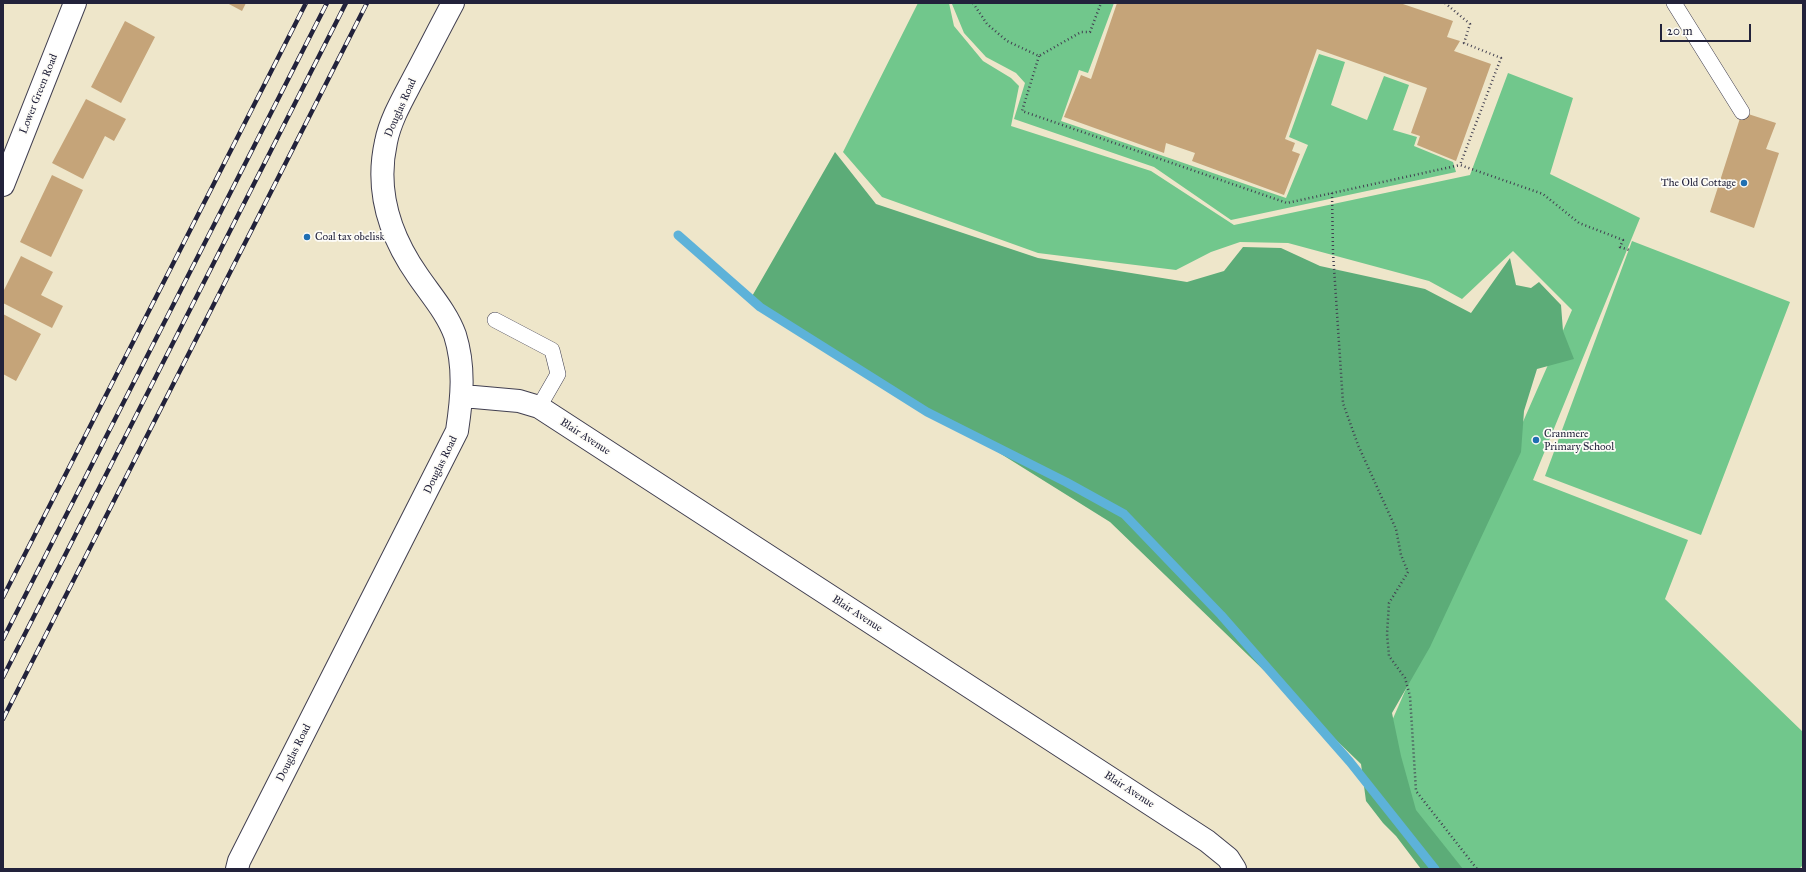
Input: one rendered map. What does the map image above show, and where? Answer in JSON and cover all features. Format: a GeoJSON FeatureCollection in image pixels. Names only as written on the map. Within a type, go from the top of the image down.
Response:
{"type":"FeatureCollection","features":[{"type":"Feature","properties":{"kind":"street","name":"Lower Green Road"},"geometry":{"type":"LineString","coordinates":[[3,185],[75,3]]}},
{"type":"Feature","properties":{"kind":"street","name":"Douglas Road"},"geometry":{"type":"LineString","coordinates":[[237,869],[239,862],[442,464],[457,431],[462,396],[462,365],[454,334],[443,312],[417,275],[399,245],[386,212],[382,176],[386,142],[398,109],[452,3]]}},
{"type":"Feature","properties":{"kind":"street","name":"Blair Avenue"},"geometry":{"type":"LineString","coordinates":[[462,396],[520,401],[539,407],[1207,841],[1228,858],[1235,869]]}},
{"type":"Feature","properties":{"kind":"lane"},"geometry":{"type":"LineString","coordinates":[[1674,3],[1742,112]]}},
{"type":"Feature","properties":{"kind":"lane"},"geometry":{"type":"LineString","coordinates":[[495,320],[552,350],[558,374],[539,407]]}},
{"type":"Feature","properties":{"kind":"path"},"geometry":{"type":"LineString","coordinates":[[974,3],[987,24],[1007,41],[1040,56]]}},
{"type":"Feature","properties":{"kind":"path"},"geometry":{"type":"LineString","coordinates":[[1101,3],[1090,32],[1081,32],[1040,56],[1022,111],[1287,203],[1460,165],[1543,194],[1579,223],[1623,240],[1620,247],[1629,250]]}},
{"type":"Feature","properties":{"kind":"path"},"geometry":{"type":"LineString","coordinates":[[1445,3],[1470,24],[1464,43],[1501,58],[1460,165]]}},
{"type":"Feature","properties":{"kind":"path"},"geometry":{"type":"LineString","coordinates":[[1332,193],[1333,253],[1343,403],[1358,445],[1396,529],[1401,555],[1408,572],[1389,603],[1387,634],[1389,656],[1405,678],[1410,696],[1416,791],[1477,869]]}},
{"type":"Feature","properties":{"kind":"green space"},"geometry":{"type":"Polygon","coordinates":[[[918,3],[949,3],[954,26],[983,61],[1011,78],[1019,86],[1011,126],[1151,171],[1234,225],[1470,175],[1508,73],[1573,98],[1550,174],[1640,218],[1533,480],[1688,540],[1665,599],[1803,732],[1803,865],[1799,869],[1462,869],[1391,782],[1384,739],[1572,310],[1513,251],[1462,299],[1429,281],[1288,243],[1240,242],[1211,252],[1176,270],[1038,253],[882,197],[843,152],[918,3]]]}},
{"type":"Feature","properties":{"kind":"green space"},"geometry":{"type":"Polygon","coordinates":[[[1114,3],[1088,73],[1079,70],[1061,121],[1286,198],[1308,145],[1289,137],[1319,54],[1345,62],[1331,105],[1367,120],[1384,76],[1409,85],[1393,130],[1417,137],[1414,146],[1453,162],[1456,172],[1231,220],[1154,167],[1014,119],[1025,83],[1016,73],[986,57],[964,33],[952,4],[1114,3]]]}},
{"type":"Feature","properties":{"kind":"green space"},"geometry":{"type":"Polygon","coordinates":[[[835,152],[876,204],[1038,258],[1187,282],[1224,271],[1243,247],[1281,248],[1320,266],[1425,289],[1471,313],[1510,258],[1516,285],[1531,288],[1539,282],[1561,305],[1563,331],[1574,359],[1537,369],[1524,411],[1521,452],[1430,647],[1392,713],[1401,756],[1416,810],[1463,869],[1421,869],[1396,836],[1383,823],[1366,801],[1361,764],[1110,522],[751,298],[835,152]]]}},
{"type":"Feature","properties":{"kind":"green space"},"geometry":{"type":"Polygon","coordinates":[[[1632,241],[1790,302],[1701,535],[1545,476],[1632,241]]]}},
{"type":"Feature","properties":{"kind":"building"},"geometry":{"type":"Polygon","coordinates":[[[227,3],[246,3],[242,11],[227,3]]]}},
{"type":"Feature","properties":{"kind":"building"},"geometry":{"type":"Polygon","coordinates":[[[1117,3],[1400,3],[1453,21],[1447,37],[1460,41],[1454,51],[1491,64],[1456,161],[1417,145],[1420,136],[1411,133],[1427,88],[1317,49],[1285,139],[1295,143],[1292,151],[1300,154],[1284,195],[1192,161],[1195,153],[1166,143],[1164,153],[1064,117],[1081,75],[1091,79],[1117,3]]]}},
{"type":"Feature","properties":{"kind":"building"},"geometry":{"type":"Polygon","coordinates":[[[125,21],[155,37],[121,103],[91,87],[125,21]]]}},
{"type":"Feature","properties":{"kind":"building"},"geometry":{"type":"Polygon","coordinates":[[[86,99],[126,119],[114,141],[105,136],[83,179],[52,163],[86,99]]]}},
{"type":"Feature","properties":{"kind":"building","name":"The Old Cottage"},"geometry":{"type":"Polygon","coordinates":[[[1742,112],[1776,123],[1766,149],[1779,153],[1754,228],[1710,212],[1742,112]]]}},
{"type":"Feature","properties":{"kind":"building"},"geometry":{"type":"Polygon","coordinates":[[[52,175],[83,190],[51,257],[20,242],[52,175]]]}},
{"type":"Feature","properties":{"kind":"building"},"geometry":{"type":"Polygon","coordinates":[[[21,256],[53,272],[41,295],[63,306],[52,328],[3,303],[3,292],[21,256]]]}},
{"type":"Feature","properties":{"kind":"building"},"geometry":{"type":"Polygon","coordinates":[[[3,314],[41,334],[16,381],[3,374],[3,314]]]}},
{"type":"Feature","properties":{"kind":"waterway"},"geometry":{"type":"LineString","coordinates":[[678,235],[760,307],[927,412],[1066,482],[1124,514],[1221,615],[1350,762],[1435,869]]}},
{"type":"Feature","properties":{"kind":"railway"},"geometry":{"type":"LineString","coordinates":[[3,597],[306,3]]}},
{"type":"Feature","properties":{"kind":"railway"},"geometry":{"type":"LineString","coordinates":[[3,639],[327,3]]}},
{"type":"Feature","properties":{"kind":"railway"},"geometry":{"type":"LineString","coordinates":[[3,677],[346,3]]}},
{"type":"Feature","properties":{"kind":"railway"},"geometry":{"type":"LineString","coordinates":[[3,719],[367,3]]}},
{"type":"Feature","properties":{"kind":"place","name":"The Old Cottage"},"geometry":{"type":"Point","coordinates":[1744,183]}},
{"type":"Feature","properties":{"kind":"place","name":"Coal tax obelisk"},"geometry":{"type":"Point","coordinates":[307,237]}},
{"type":"Feature","properties":{"kind":"place","name":"Cranmere Primary School"},"geometry":{"type":"Point","coordinates":[1536,440]}}]}
